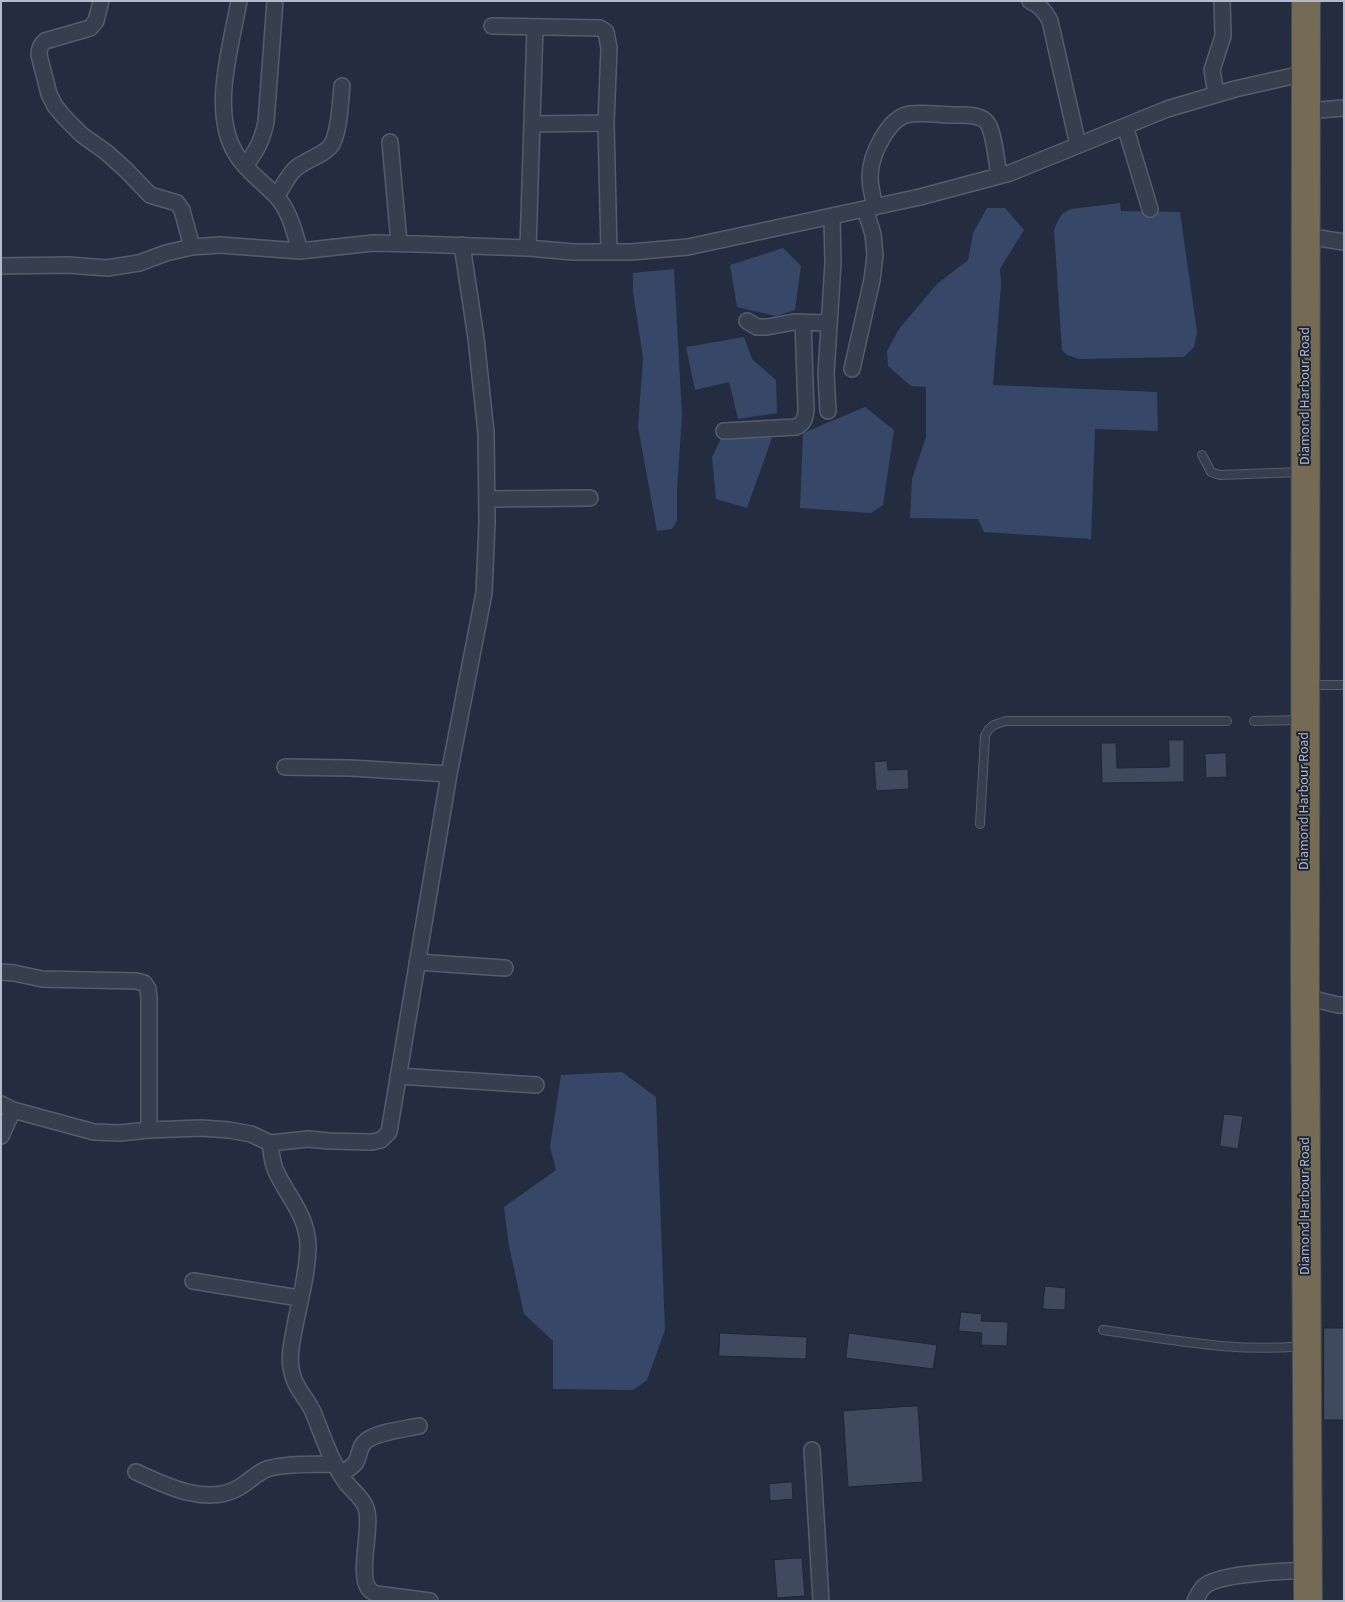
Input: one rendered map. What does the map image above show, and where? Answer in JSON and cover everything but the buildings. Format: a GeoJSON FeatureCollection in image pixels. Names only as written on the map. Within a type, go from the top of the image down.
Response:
{"type":"FeatureCollection","features":[{"type":"Feature","properties":{"kind":"highway","name":"Diamond Harbour Road"},"geometry":{"type":"LineString","coordinates":[[1306,1],[1305,997],[1308,1601]]}},
{"type":"Feature","properties":{"kind":"street"},"geometry":{"type":"LineString","coordinates":[[101,1],[96,21],[90,28],[46,41],[39,49],[49,94],[55,106],[82,134],[106,152],[150,195],[177,203],[182,210],[192,247]]}},
{"type":"Feature","properties":{"kind":"street"},"geometry":{"type":"LineString","coordinates":[[239,1],[225,78],[224,113],[228,136],[236,154],[245,166],[277,196],[288,213],[300,251]]}},
{"type":"Feature","properties":{"kind":"street"},"geometry":{"type":"LineString","coordinates":[[245,166],[256,153],[262,140],[266,122],[275,1]]}},
{"type":"Feature","properties":{"kind":"street"},"geometry":{"type":"LineString","coordinates":[[1030,1],[1039,5],[1046,12],[1050,22],[1078,146]]}},
{"type":"Feature","properties":{"kind":"street"},"geometry":{"type":"LineString","coordinates":[[1216,94],[1212,70],[1223,36],[1222,1]]}},
{"type":"Feature","properties":{"kind":"street"},"geometry":{"type":"LineString","coordinates":[[492,26],[600,28],[606,32],[609,48],[606,123],[610,252]]}},
{"type":"Feature","properties":{"kind":"street"},"geometry":{"type":"LineString","coordinates":[[528,248],[533,124],[534,27]]}},
{"type":"Feature","properties":{"kind":"street"},"geometry":{"type":"LineString","coordinates":[[1,266],[68,265],[107,268],[139,263],[192,247],[220,245],[300,251],[373,243],[399,243],[528,248],[572,252],[632,252],[688,246],[832,217],[999,176],[1167,109],[1216,94],[1306,73]]}},
{"type":"Feature","properties":{"kind":"street"},"geometry":{"type":"LineString","coordinates":[[277,196],[293,170],[304,161],[331,146],[336,133],[342,86]]}},
{"type":"Feature","properties":{"kind":"street"},"geometry":{"type":"LineString","coordinates":[[1306,111],[1344,108]]}},
{"type":"Feature","properties":{"kind":"street"},"geometry":{"type":"LineString","coordinates":[[852,368],[872,280],[875,255],[870,208],[872,161],[888,127],[898,118],[910,114],[966,115],[982,118],[988,124],[991,134],[999,176]]}},
{"type":"Feature","properties":{"kind":"street"},"geometry":{"type":"LineString","coordinates":[[533,124],[606,123]]}},
{"type":"Feature","properties":{"kind":"street"},"geometry":{"type":"LineString","coordinates":[[1125,126],[1150,209]]}},
{"type":"Feature","properties":{"kind":"street"},"geometry":{"type":"LineString","coordinates":[[390,142],[399,243]]}},
{"type":"Feature","properties":{"kind":"street"},"geometry":{"type":"LineString","coordinates":[[828,411],[826,374],[833,263],[832,217]]}},
{"type":"Feature","properties":{"kind":"street"},"geometry":{"type":"LineString","coordinates":[[1306,236],[1344,242]]}},
{"type":"Feature","properties":{"kind":"street"},"geometry":{"type":"LineString","coordinates":[[1,1136],[7,1107],[94,1132],[120,1133],[201,1128],[251,1134],[270,1143],[308,1139],[372,1142],[381,1140],[389,1132],[449,774],[484,593],[487,500],[486,433],[476,338],[462,245]]}},
{"type":"Feature","properties":{"kind":"street"},"geometry":{"type":"LineString","coordinates":[[747,321],[757,327],[794,322],[828,323]]}},
{"type":"Feature","properties":{"kind":"street"},"geometry":{"type":"LineString","coordinates":[[724,431],[796,427],[802,424],[806,410],[803,322]]}},
{"type":"Feature","properties":{"kind":"street"},"geometry":{"type":"LineString","coordinates":[[487,500],[590,498]]}},
{"type":"Feature","properties":{"kind":"street"},"geometry":{"type":"LineString","coordinates":[[284,767],[360,768],[449,774]]}},
{"type":"Feature","properties":{"kind":"street"},"geometry":{"type":"LineString","coordinates":[[417,962],[505,968]]}},
{"type":"Feature","properties":{"kind":"street"},"geometry":{"type":"LineString","coordinates":[[1,972],[14,973],[42,980],[136,981],[144,983],[148,989],[149,998],[149,1130]]}},
{"type":"Feature","properties":{"kind":"street"},"geometry":{"type":"LineString","coordinates":[[1305,997],[1338,1005],[1344,1004]]}},
{"type":"Feature","properties":{"kind":"street"},"geometry":{"type":"LineString","coordinates":[[398,1076],[536,1085]]}},
{"type":"Feature","properties":{"kind":"street"},"geometry":{"type":"LineString","coordinates":[[270,1143],[275,1167],[302,1219],[308,1243],[290,1361],[293,1378],[313,1411],[323,1439],[338,1469],[346,1483],[367,1509],[368,1522],[364,1572],[367,1596],[377,1594],[430,1601]]}},
{"type":"Feature","properties":{"kind":"street"},"geometry":{"type":"LineString","coordinates":[[193,1280],[300,1298]]}},
{"type":"Feature","properties":{"kind":"street"},"geometry":{"type":"LineString","coordinates":[[136,1472],[160,1483],[190,1493],[225,1494],[239,1488],[266,1469],[279,1466],[338,1469],[353,1466],[357,1461],[361,1447],[366,1441],[376,1436],[419,1426]]}},
{"type":"Feature","properties":{"kind":"street"},"geometry":{"type":"LineString","coordinates":[[812,1450],[821,1601]]}},
{"type":"Feature","properties":{"kind":"street"},"geometry":{"type":"LineString","coordinates":[[1195,1601],[1205,1585],[1217,1579],[1272,1572],[1308,1570]]}},
{"type":"Feature","properties":{"kind":"lane"},"geometry":{"type":"LineString","coordinates":[[1202,455],[1211,472],[1220,475],[1306,472]]}},
{"type":"Feature","properties":{"kind":"lane"},"geometry":{"type":"LineString","coordinates":[[1305,685],[1344,685]]}},
{"type":"Feature","properties":{"kind":"lane"},"geometry":{"type":"LineString","coordinates":[[1254,721],[1305,720]]}},
{"type":"Feature","properties":{"kind":"lane"},"geometry":{"type":"LineString","coordinates":[[980,824],[985,736],[988,729],[995,724],[1014,721],[1226,721]]}},
{"type":"Feature","properties":{"kind":"lane"},"geometry":{"type":"LineString","coordinates":[[1103,1330],[1240,1348],[1274,1349],[1306,1346]]}},
{"type":"Feature","properties":{"kind":"water"},"geometry":{"type":"Polygon","coordinates":[[[1120,203],[1121,211],[1180,212],[1197,332],[1194,347],[1184,357],[1079,359],[1067,355],[1062,350],[1054,230],[1062,215],[1071,209],[1120,203]]]}},
{"type":"Feature","properties":{"kind":"water"},"geometry":{"type":"Polygon","coordinates":[[[987,208],[1005,208],[1024,230],[1000,269],[1001,285],[993,385],[1157,392],[1158,431],[1095,429],[1091,539],[984,532],[978,519],[910,518],[912,479],[926,437],[926,387],[911,386],[888,366],[887,351],[899,329],[937,284],[968,260],[973,233],[987,208]]]}},
{"type":"Feature","properties":{"kind":"water"},"geometry":{"type":"Polygon","coordinates":[[[783,248],[801,266],[795,310],[776,316],[737,307],[730,265],[783,248]]]}},
{"type":"Feature","properties":{"kind":"water"},"geometry":{"type":"Polygon","coordinates":[[[674,269],[682,416],[677,489],[677,521],[672,529],[657,531],[638,427],[643,358],[633,292],[633,273],[674,269]]]}},
{"type":"Feature","properties":{"kind":"water"},"geometry":{"type":"Polygon","coordinates":[[[744,337],[752,359],[776,380],[777,413],[738,419],[729,382],[695,390],[686,347],[744,337]]]}},
{"type":"Feature","properties":{"kind":"water"},"geometry":{"type":"Polygon","coordinates":[[[865,407],[894,430],[883,505],[871,513],[800,508],[803,433],[865,407]]]}},
{"type":"Feature","properties":{"kind":"water"},"geometry":{"type":"Polygon","coordinates":[[[765,427],[772,438],[747,508],[716,499],[712,457],[724,432],[765,427]]]}},
{"type":"Feature","properties":{"kind":"water"},"geometry":{"type":"Polygon","coordinates":[[[622,1072],[656,1097],[665,1330],[647,1380],[633,1390],[553,1389],[553,1341],[524,1314],[509,1246],[504,1207],[556,1170],[550,1147],[561,1075],[622,1072]]]}}]}
